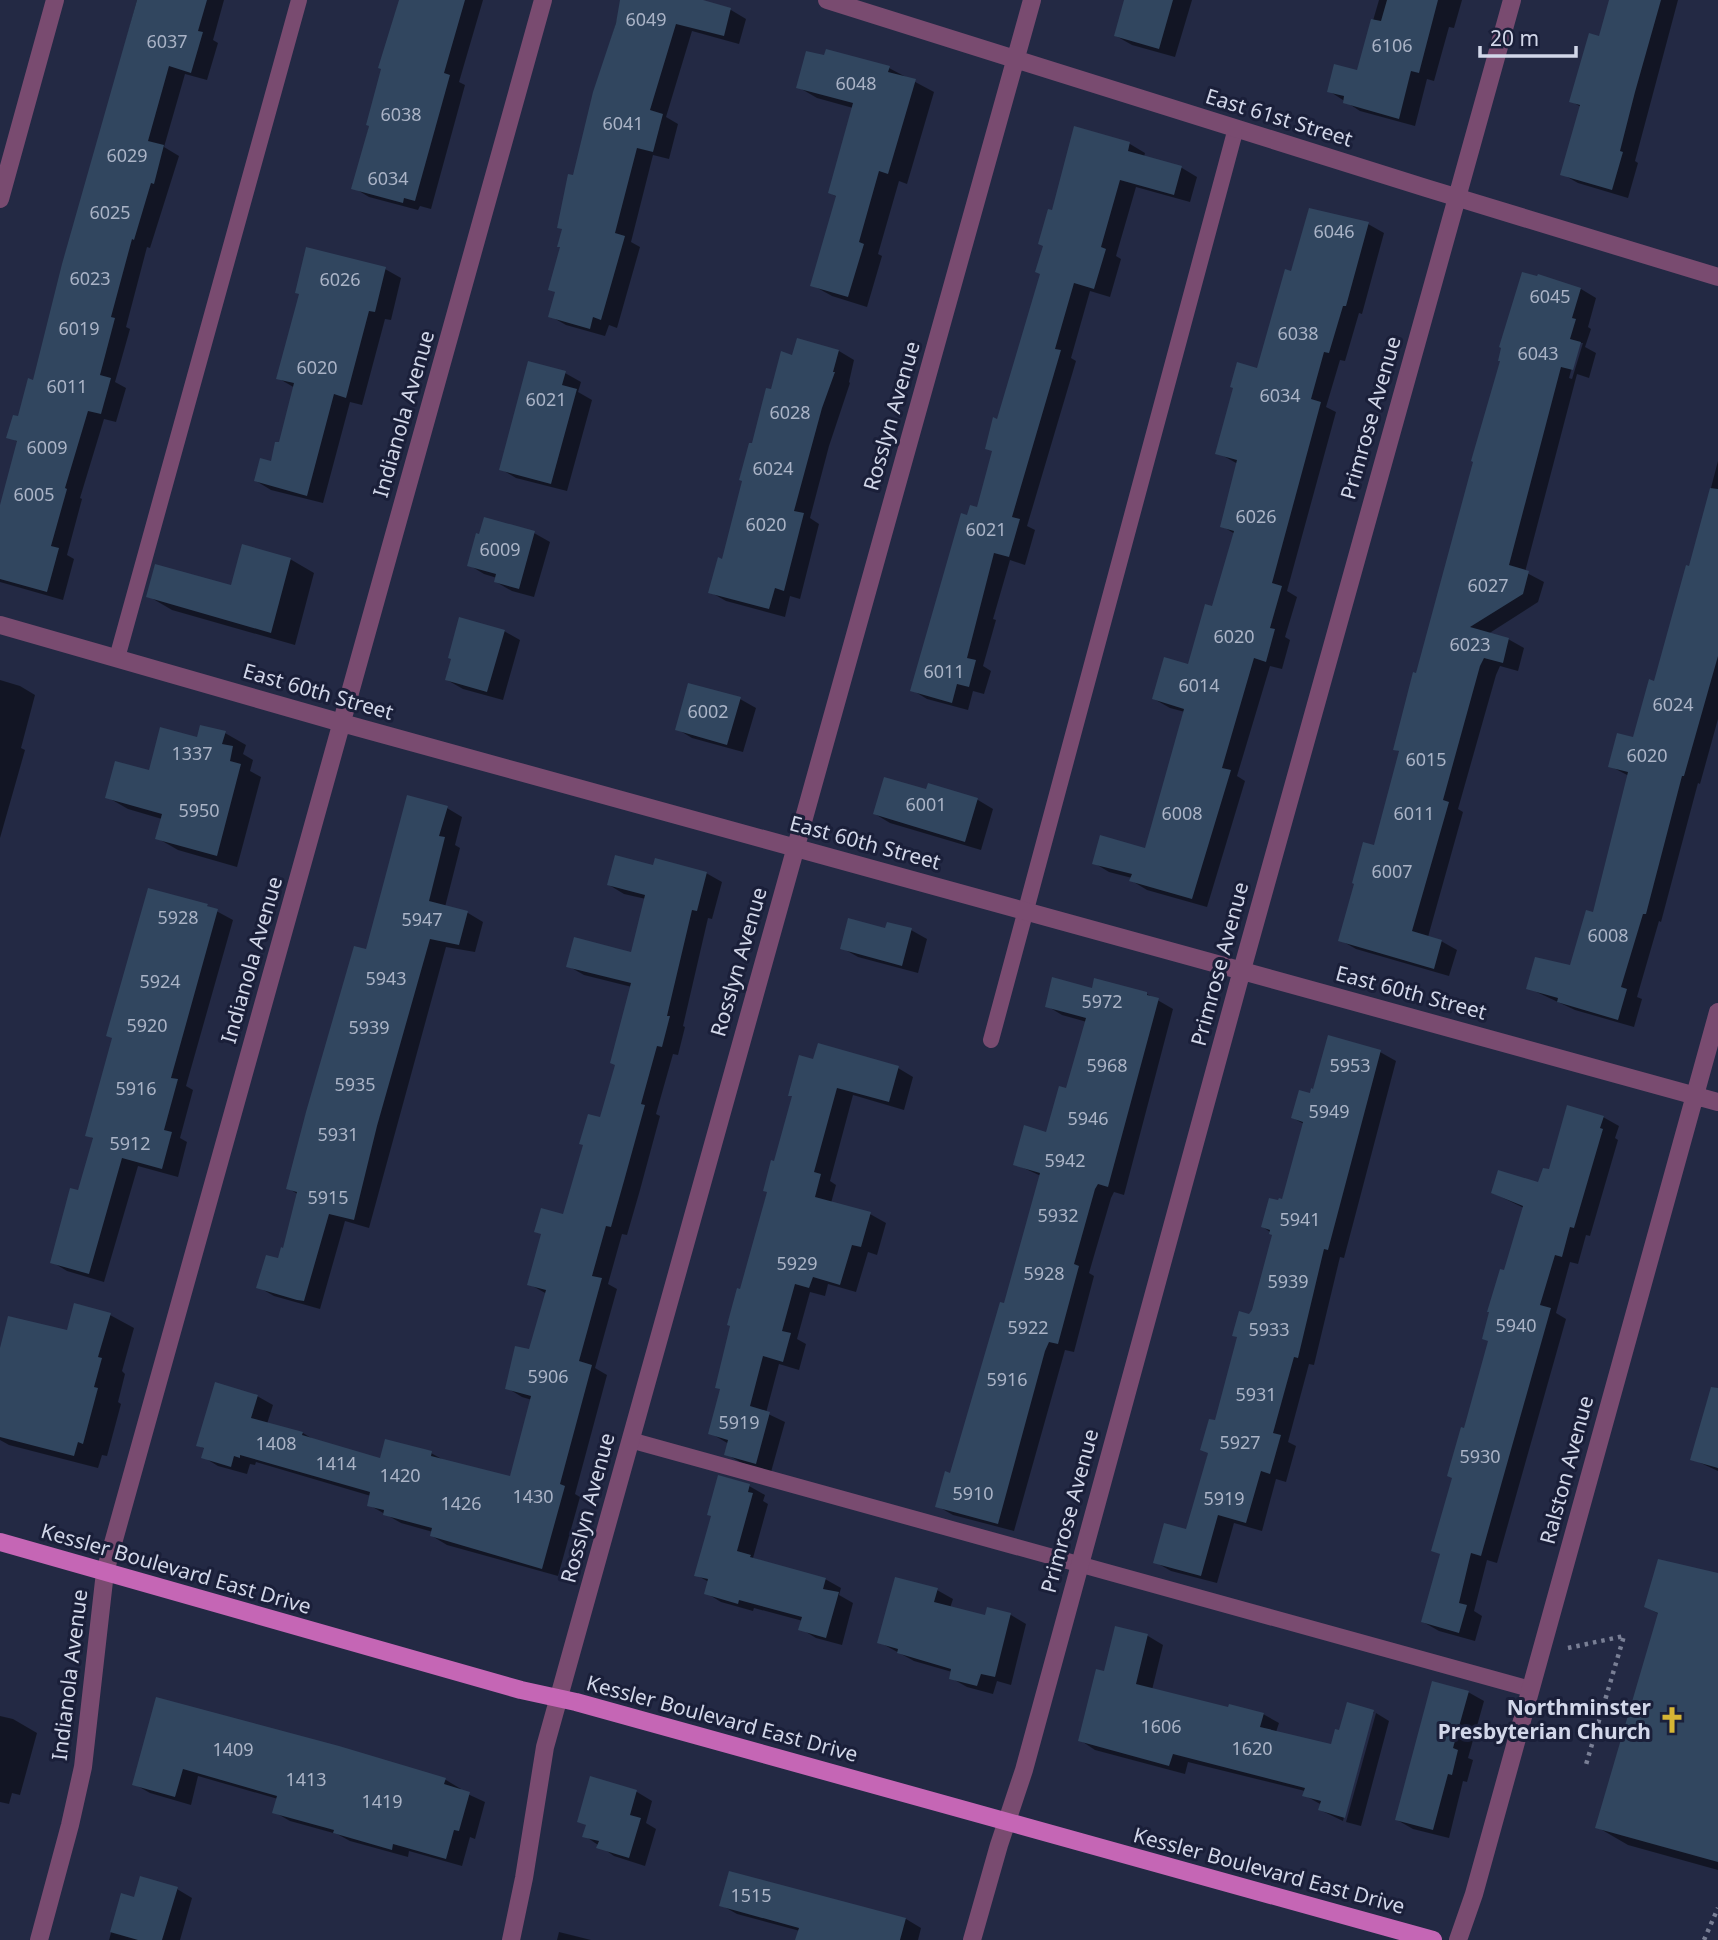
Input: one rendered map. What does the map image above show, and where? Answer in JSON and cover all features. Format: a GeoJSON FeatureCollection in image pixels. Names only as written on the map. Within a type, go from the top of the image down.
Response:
{"type":"FeatureCollection","features":[{"type":"Feature","properties":{"kind":"main road","name":"Kessler Boulevard East Drive"},"geometry":{"type":"LineString","coordinates":[[0,1542],[521,1690],[576,1702],[1433,1940]]}},
{"type":"Feature","properties":{"kind":"street"},"geometry":{"type":"LineString","coordinates":[[0,199],[55,0]]}},
{"type":"Feature","properties":{"kind":"street","name":"Indianola Avenue"},"geometry":{"type":"LineString","coordinates":[[39,1940],[83,1767],[105,1572],[543,0]]}},
{"type":"Feature","properties":{"kind":"street","name":"East 61st Street"},"geometry":{"type":"LineString","coordinates":[[827,0],[1718,277]]}},
{"type":"Feature","properties":{"kind":"street","name":"Rosslyn Avenue"},"geometry":{"type":"LineString","coordinates":[[511,1940],[528,1854],[540,1768],[1032,0]]}},
{"type":"Feature","properties":{"kind":"street","name":"Primrose Avenue"},"geometry":{"type":"LineString","coordinates":[[972,1940],[1024,1770],[1242,970],[1512,0]]}},
{"type":"Feature","properties":{"kind":"street","name":"East 60th Street"},"geometry":{"type":"LineString","coordinates":[[0,625],[342,723],[1718,1102]]}},
{"type":"Feature","properties":{"kind":"street","name":"Ralston Avenue"},"geometry":{"type":"LineString","coordinates":[[1458,1940],[1474,1894],[1718,1012]]}},
{"type":"Feature","properties":{"kind":"lane"},"geometry":{"type":"LineString","coordinates":[[117,658],[299,0]]}},
{"type":"Feature","properties":{"kind":"lane"},"geometry":{"type":"LineString","coordinates":[[990,1040],[1236,128]]}},
{"type":"Feature","properties":{"kind":"lane"},"geometry":{"type":"LineString","coordinates":[[630,1440],[1530,1689]]}},
{"type":"Feature","properties":{"kind":"path"},"geometry":{"type":"LineString","coordinates":[[1540,1654],[1624,1636],[1585,1768]]}},
{"type":"Feature","properties":{"kind":"path"},"geometry":{"type":"LineString","coordinates":[[1704,1940],[1718,1908]]}},
{"type":"Feature","properties":{"kind":"building"},"geometry":{"type":"Polygon","coordinates":[[[137,0],[207,0],[198,31],[203,32],[191,73],[169,66],[148,141],[164,145],[154,184],[151,183],[134,240],[132,239],[111,317],[115,318],[100,375],[111,378],[101,414],[88,411],[65,488],[67,489],[51,546],[59,548],[47,592],[0,579],[0,505],[17,441],[6,438],[13,415],[18,416],[28,378],[33,380],[62,264],[137,0]]]}},
{"type":"Feature","properties":{"kind":"building"},"geometry":{"type":"Polygon","coordinates":[[[399,0],[465,0],[444,73],[450,75],[415,201],[404,198],[403,203],[351,189],[369,126],[366,125],[381,69],[378,68],[399,0]]]}},
{"type":"Feature","properties":{"kind":"building"},"geometry":{"type":"Polygon","coordinates":[[[620,0],[703,0],[731,8],[724,36],[676,24],[650,110],[663,114],[653,152],[637,148],[615,233],[625,236],[601,320],[593,317],[590,329],[548,317],[555,292],[548,290],[560,247],[557,247],[562,229],[557,228],[568,174],[573,175],[593,92],[616,23],[620,0]]]}},
{"type":"Feature","properties":{"kind":"building"},"geometry":{"type":"Polygon","coordinates":[[[1124,0],[1173,0],[1159,49],[1114,36],[1124,0]]]}},
{"type":"Feature","properties":{"kind":"building"},"geometry":{"type":"Polygon","coordinates":[[[1387,0],[1438,0],[1419,73],[1411,71],[1399,119],[1343,103],[1344,96],[1327,92],[1334,64],[1357,70],[1371,19],[1381,21],[1387,0]]]}},
{"type":"Feature","properties":{"kind":"building"},"geometry":{"type":"Polygon","coordinates":[[[1609,0],[1661,0],[1635,92],[1612,190],[1560,175],[1580,105],[1569,102],[1589,33],[1599,36],[1609,0]]]}},
{"type":"Feature","properties":{"kind":"building"},"geometry":{"type":"Polygon","coordinates":[[[826,49],[890,66],[888,72],[916,79],[888,174],[879,171],[859,242],[864,244],[848,297],[810,286],[836,196],[828,193],[853,103],[796,88],[806,51],[824,55],[826,49]]]}},
{"type":"Feature","properties":{"kind":"building"},"geometry":{"type":"Polygon","coordinates":[[[1074,126],[1130,142],[1128,151],[1182,166],[1174,195],[1120,180],[1101,247],[1106,249],[1094,289],[1074,283],[1055,349],[1061,350],[1012,517],[1020,519],[1009,557],[994,553],[967,658],[976,660],[969,687],[957,684],[952,703],[910,691],[961,513],[967,515],[970,505],[977,507],[992,451],[985,449],[993,417],[997,419],[1040,274],[1035,272],[1043,246],[1038,244],[1048,209],[1052,210],[1074,126]]]}},
{"type":"Feature","properties":{"kind":"building"},"geometry":{"type":"Polygon","coordinates":[[[1309,208],[1369,222],[1346,306],[1343,306],[1329,353],[1324,352],[1311,399],[1321,402],[1272,583],[1282,586],[1270,628],[1275,629],[1266,662],[1254,658],[1222,768],[1231,770],[1192,899],[1129,881],[1132,874],[1092,864],[1100,835],[1145,848],[1184,709],[1152,699],[1164,657],[1188,664],[1205,604],[1212,606],[1234,531],[1220,527],[1237,460],[1215,454],[1233,388],[1230,387],[1237,362],[1257,368],[1285,269],[1291,271],[1309,208]]]}},
{"type":"Feature","properties":{"kind":"building"},"geometry":{"type":"Polygon","coordinates":[[[306,247],[386,267],[375,312],[369,311],[346,398],[334,394],[307,496],[254,481],[260,458],[271,461],[275,442],[279,442],[294,383],[276,379],[299,294],[295,293],[306,247]]]}},
{"type":"Feature","properties":{"kind":"building"},"geometry":{"type":"Polygon","coordinates":[[[1522,272],[1537,276],[1538,274],[1581,288],[1572,318],[1576,319],[1570,339],[1581,342],[1573,370],[1561,367],[1509,565],[1529,571],[1523,594],[1470,627],[1509,638],[1503,663],[1484,658],[1480,666],[1443,800],[1449,802],[1412,931],[1442,940],[1434,969],[1338,941],[1363,842],[1374,845],[1399,751],[1393,750],[1413,672],[1416,673],[1500,361],[1499,347],[1522,272]]]}},
{"type":"Feature","properties":{"kind":"building"},"geometry":{"type":"Polygon","coordinates":[[[797,338],[839,350],[794,511],[804,513],[784,591],[775,588],[769,609],[708,593],[718,557],[722,559],[742,481],[739,480],[766,388],[771,389],[781,351],[792,355],[797,338]]]}},
{"type":"Feature","properties":{"kind":"building"},"geometry":{"type":"Polygon","coordinates":[[[528,361],[566,371],[562,385],[577,389],[551,484],[499,470],[528,361]]]}},
{"type":"Feature","properties":{"kind":"building"},"geometry":{"type":"Polygon","coordinates":[[[1710,488],[1718,489],[1718,656],[1682,776],[1646,914],[1643,914],[1621,987],[1627,989],[1618,1020],[1557,1002],[1558,998],[1526,989],[1535,957],[1570,965],[1586,910],[1593,912],[1628,772],[1608,767],[1617,733],[1633,737],[1649,679],[1654,681],[1710,488]]]}},
{"type":"Feature","properties":{"kind":"building"},"geometry":{"type":"Polygon","coordinates":[[[484,517],[535,531],[519,589],[494,582],[496,574],[467,566],[476,533],[479,534],[484,517]]]}},
{"type":"Feature","properties":{"kind":"building"},"geometry":{"type":"Polygon","coordinates":[[[242,544],[291,558],[271,633],[146,597],[155,564],[231,585],[242,544]]]}},
{"type":"Feature","properties":{"kind":"building"},"geometry":{"type":"Polygon","coordinates":[[[459,617],[505,630],[487,692],[445,680],[459,617]]]}},
{"type":"Feature","properties":{"kind":"building"},"geometry":{"type":"Polygon","coordinates":[[[688,683],[741,697],[727,745],[675,730],[688,683]]]}},
{"type":"Feature","properties":{"kind":"building"},"geometry":{"type":"Polygon","coordinates":[[[200,725],[226,731],[222,744],[233,746],[230,761],[241,764],[217,856],[155,839],[162,814],[105,798],[115,761],[149,770],[160,727],[197,737],[200,725]]]}},
{"type":"Feature","properties":{"kind":"building"},"geometry":{"type":"Polygon","coordinates":[[[884,777],[926,789],[928,783],[978,798],[965,842],[873,814],[884,777]]]}},
{"type":"Feature","properties":{"kind":"building"},"geometry":{"type":"Polygon","coordinates":[[[407,795],[448,806],[439,836],[445,837],[429,901],[468,911],[459,945],[430,939],[377,1126],[354,1220],[329,1214],[304,1301],[297,1300],[256,1288],[266,1255],[278,1258],[281,1247],[283,1248],[297,1192],[286,1189],[306,1112],[354,946],[366,949],[407,795]]]}},
{"type":"Feature","properties":{"kind":"building"},"geometry":{"type":"Polygon","coordinates":[[[615,855],[653,865],[655,858],[707,872],[697,911],[692,910],[667,1016],[670,1016],[662,1047],[657,1046],[641,1104],[645,1105],[611,1227],[606,1226],[592,1276],[602,1278],[579,1361],[592,1365],[560,1484],[565,1486],[542,1569],[430,1536],[432,1528],[383,1515],[384,1510],[367,1506],[370,1492],[240,1455],[240,1458],[234,1456],[231,1467],[201,1458],[204,1448],[196,1446],[215,1382],[258,1395],[251,1418],[303,1432],[302,1435],[380,1458],[385,1439],[432,1451],[431,1456],[510,1476],[531,1396],[505,1389],[515,1346],[529,1349],[546,1290],[527,1285],[541,1234],[534,1232],[541,1208],[563,1214],[583,1145],[579,1144],[588,1114],[600,1117],[615,1065],[610,1063],[631,983],[566,967],[574,937],[631,952],[645,895],[607,885],[615,855]]]}},
{"type":"Feature","properties":{"kind":"building"},"geometry":{"type":"Polygon","coordinates":[[[148,888],[218,909],[171,1078],[178,1079],[164,1130],[172,1132],[162,1169],[122,1158],[89,1274],[50,1263],[70,1188],[78,1190],[93,1138],[85,1136],[112,1038],[106,1036],[148,888]]]}},
{"type":"Feature","properties":{"kind":"building"},"geometry":{"type":"Polygon","coordinates":[[[848,918],[885,928],[887,922],[912,928],[902,966],[840,949],[848,918]]]}},
{"type":"Feature","properties":{"kind":"building"},"geometry":{"type":"Polygon","coordinates":[[[1052,977],[1092,988],[1094,978],[1147,992],[1147,995],[1159,998],[1108,1187],[1098,1184],[1095,1189],[1074,1264],[1079,1266],[1058,1344],[1049,1342],[1045,1351],[998,1524],[935,1507],[945,1471],[950,1473],[1000,1302],[1004,1303],[1040,1173],[1013,1165],[1024,1125],[1046,1132],[1059,1086],[1066,1088],[1086,1018],[1045,1007],[1052,977]]]}},
{"type":"Feature","properties":{"kind":"building"},"geometry":{"type":"Polygon","coordinates":[[[1328,1035],[1381,1050],[1328,1250],[1324,1249],[1298,1358],[1294,1357],[1273,1433],[1281,1435],[1270,1474],[1261,1471],[1246,1523],[1218,1515],[1201,1576],[1153,1563],[1164,1523],[1186,1529],[1208,1453],[1200,1450],[1209,1419],[1215,1420],[1237,1337],[1232,1336],[1239,1311],[1249,1314],[1252,1310],[1272,1235],[1269,1234],[1270,1230],[1261,1227],[1269,1198],[1282,1199],[1302,1126],[1303,1122],[1291,1118],[1299,1090],[1310,1093],[1311,1088],[1313,1089],[1328,1035]]]}},
{"type":"Feature","properties":{"kind":"building"},"geometry":{"type":"Polygon","coordinates":[[[818,1043],[899,1066],[889,1102],[837,1088],[814,1172],[821,1174],[815,1197],[871,1212],[861,1247],[852,1245],[840,1285],[813,1277],[809,1288],[795,1284],[782,1331],[791,1333],[783,1362],[763,1356],[750,1406],[770,1412],[756,1464],[724,1455],[728,1440],[708,1434],[720,1389],[715,1388],[730,1326],[727,1325],[767,1192],[763,1191],[792,1096],[788,1096],[799,1055],[813,1059],[818,1043]]]}},
{"type":"Feature","properties":{"kind":"building"},"geometry":{"type":"Polygon","coordinates":[[[1567,1105],[1604,1116],[1600,1128],[1603,1129],[1574,1228],[1570,1227],[1562,1257],[1555,1255],[1540,1305],[1551,1308],[1481,1556],[1471,1553],[1459,1603],[1467,1605],[1459,1633],[1421,1622],[1440,1554],[1431,1551],[1452,1478],[1447,1476],[1461,1427],[1464,1428],[1488,1341],[1482,1339],[1487,1312],[1500,1269],[1504,1270],[1523,1206],[1491,1193],[1498,1170],[1538,1182],[1543,1168],[1549,1169],[1567,1105]]]}},
{"type":"Feature","properties":{"kind":"building"},"geometry":{"type":"Polygon","coordinates":[[[74,1303],[111,1313],[98,1357],[102,1358],[94,1387],[98,1388],[83,1444],[78,1442],[74,1456],[0,1437],[0,1348],[8,1316],[67,1330],[74,1303]]]}},
{"type":"Feature","properties":{"kind":"building"},"geometry":{"type":"Polygon","coordinates":[[[1711,1387],[1718,1388],[1718,1468],[1690,1460],[1711,1387]]]}},
{"type":"Feature","properties":{"kind":"building"},"geometry":{"type":"Polygon","coordinates":[[[718,1475],[750,1484],[748,1492],[753,1493],[737,1551],[826,1578],[823,1589],[839,1592],[826,1638],[798,1630],[802,1617],[739,1600],[738,1604],[704,1594],[708,1579],[694,1576],[711,1516],[707,1515],[718,1475]]]}},
{"type":"Feature","properties":{"kind":"building","name":"Northminster Presbyterian Church"},"geometry":{"type":"Polygon","coordinates":[[[1658,1559],[1718,1573],[1718,1862],[1595,1828],[1658,1613],[1644,1607],[1658,1559]]]}},
{"type":"Feature","properties":{"kind":"building"},"geometry":{"type":"Polygon","coordinates":[[[895,1577],[938,1588],[934,1602],[985,1615],[987,1607],[1011,1613],[995,1677],[981,1674],[977,1686],[949,1679],[951,1669],[897,1653],[898,1649],[877,1643],[895,1577]]]}},
{"type":"Feature","properties":{"kind":"building"},"geometry":{"type":"Polygon","coordinates":[[[1115,1626],[1148,1634],[1136,1684],[1228,1707],[1229,1704],[1264,1713],[1260,1727],[1331,1744],[1335,1729],[1339,1730],[1347,1702],[1374,1710],[1345,1818],[1318,1810],[1321,1801],[1302,1796],[1305,1788],[1173,1754],[1169,1766],[1078,1741],[1096,1669],[1104,1671],[1115,1626]]]}},
{"type":"Feature","properties":{"kind":"building"},"geometry":{"type":"Polygon","coordinates":[[[1432,1681],[1469,1691],[1453,1748],[1458,1750],[1452,1775],[1448,1774],[1433,1830],[1395,1820],[1432,1681]]]}},
{"type":"Feature","properties":{"kind":"building"},"geometry":{"type":"Polygon","coordinates":[[[156,1697],[446,1778],[444,1784],[470,1792],[459,1831],[454,1830],[446,1859],[393,1844],[392,1850],[272,1813],[277,1796],[183,1769],[175,1797],[132,1785],[156,1697]]]}},
{"type":"Feature","properties":{"kind":"building"},"geometry":{"type":"Polygon","coordinates":[[[590,1776],[637,1790],[630,1815],[641,1818],[629,1858],[596,1848],[599,1841],[582,1837],[586,1825],[577,1822],[590,1776]]]}},
{"type":"Feature","properties":{"kind":"building"},"geometry":{"type":"Polygon","coordinates":[[[729,1871],[906,1918],[900,1940],[795,1940],[799,1928],[719,1906],[729,1871]]]}},
{"type":"Feature","properties":{"kind":"building"},"geometry":{"type":"Polygon","coordinates":[[[140,1876],[178,1887],[162,1940],[138,1940],[110,1932],[121,1893],[134,1897],[140,1876]]]}},
{"type":"Feature","properties":{"kind":"place","name":"Northminster Presbyterian Church"},"geometry":{"type":"Point","coordinates":[1672,1720]}}]}
